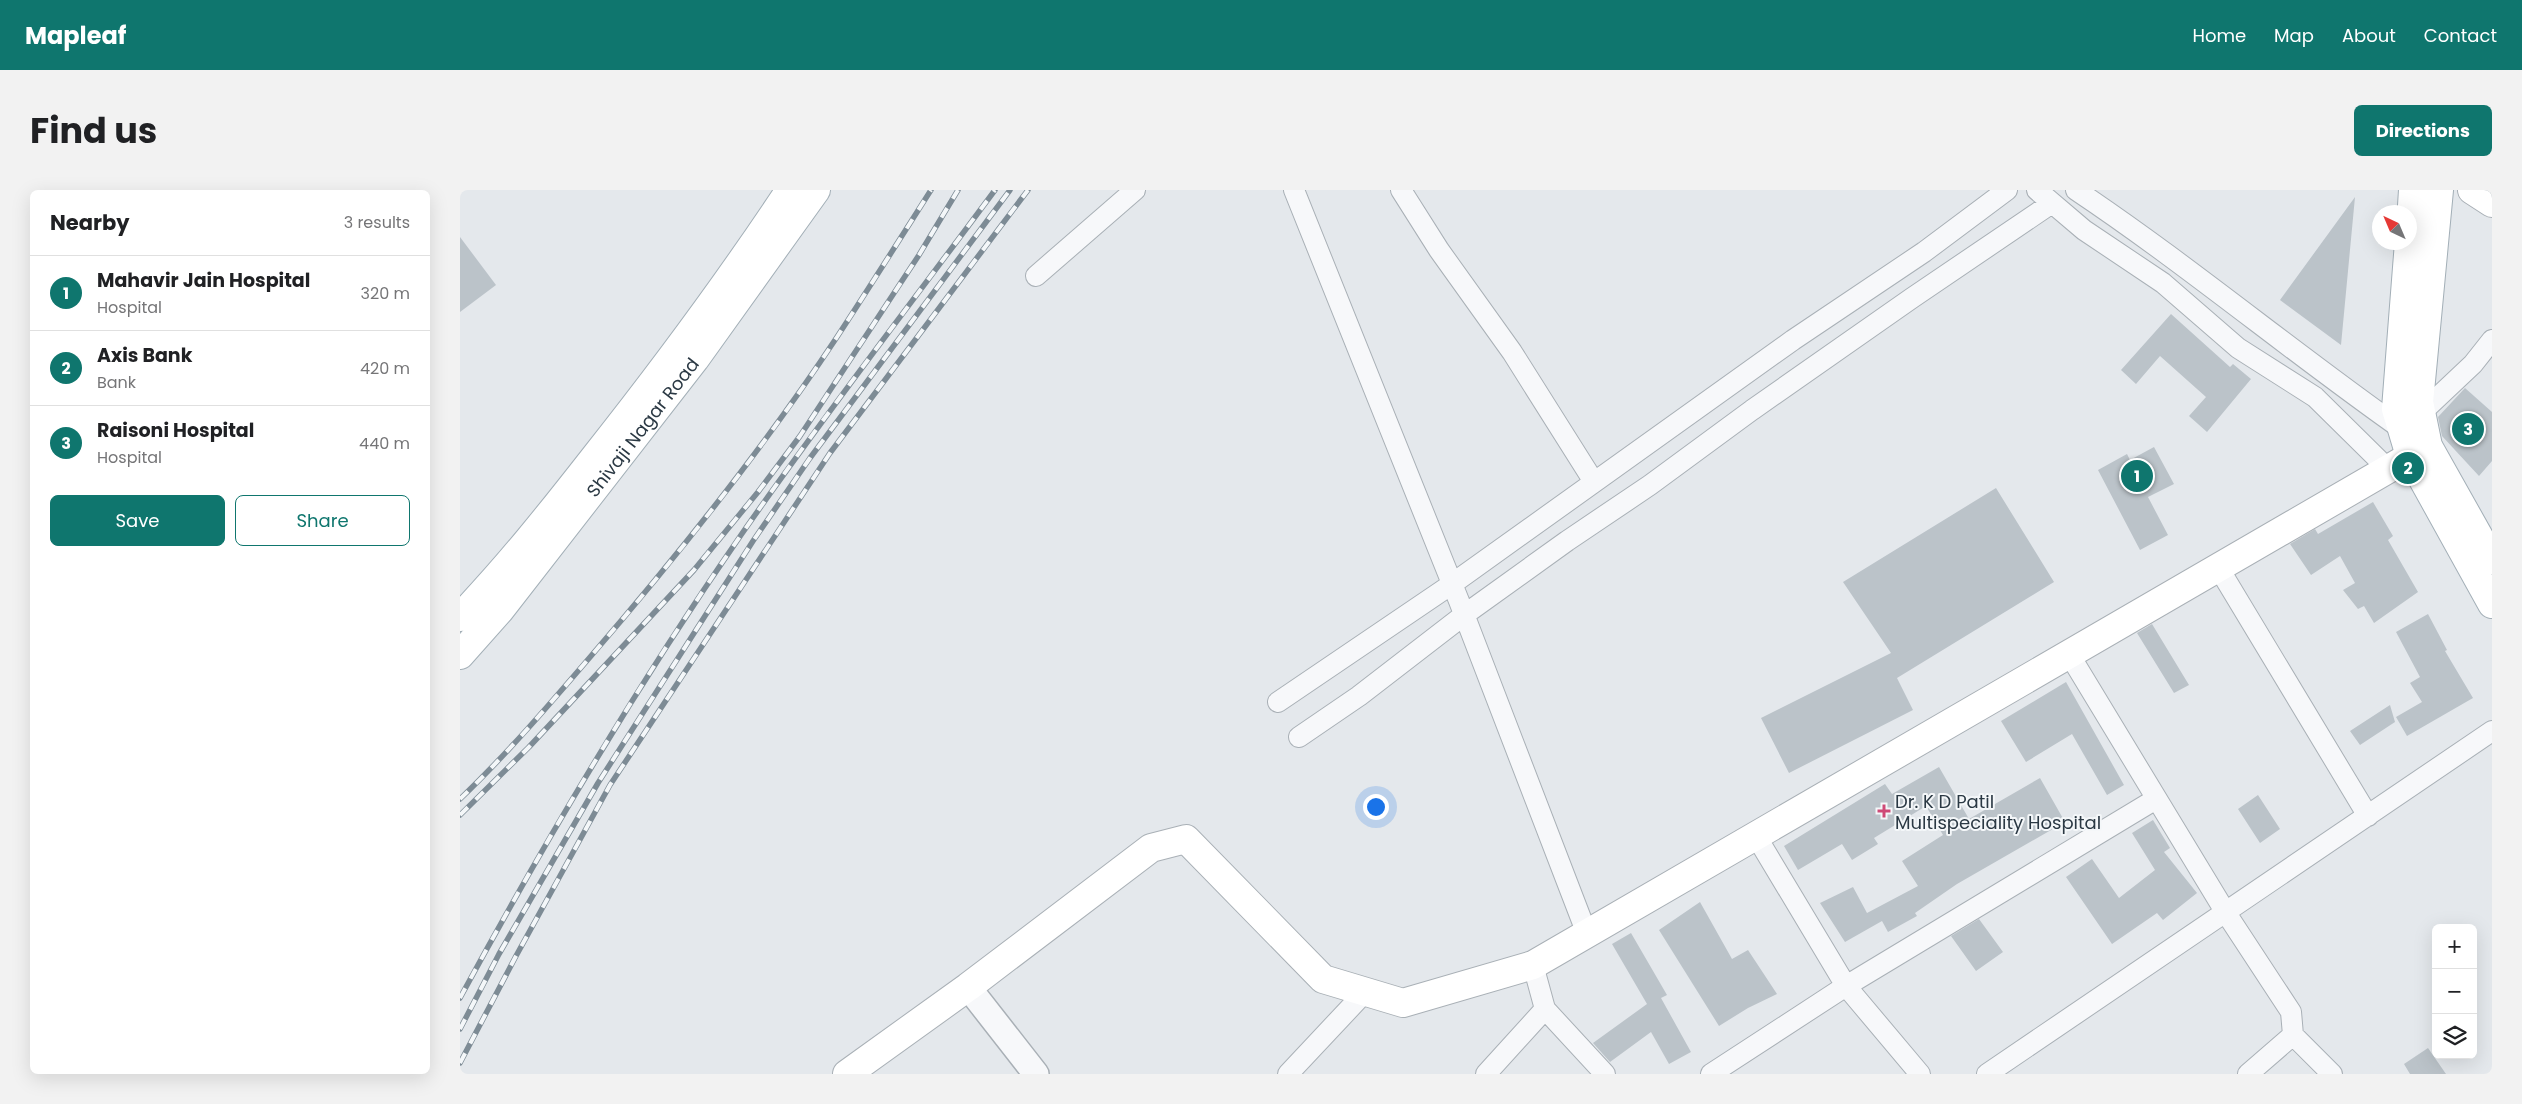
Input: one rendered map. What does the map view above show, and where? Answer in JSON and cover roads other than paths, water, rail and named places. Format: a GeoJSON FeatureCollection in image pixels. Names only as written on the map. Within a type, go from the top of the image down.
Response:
{"type":"FeatureCollection","features":[{"type":"Feature","properties":{"kind":"main road","name":"Shivaji Nagar Road"},"geometry":{"type":"LineString","coordinates":[[460,617],[501,574],[635,406],[731,278],[790,190]]}},
{"type":"Feature","properties":{"kind":"main road","name":"Shivaji Nagar Road"},"geometry":{"type":"LineString","coordinates":[[460,655],[500,610],[695,359],[816,190]]}},
{"type":"Feature","properties":{"kind":"main road"},"geometry":{"type":"LineString","coordinates":[[2412,205],[2413,190]]}},
{"type":"Feature","properties":{"kind":"main road"},"geometry":{"type":"LineString","coordinates":[[2439,190],[2419,402],[2412,421],[2409,457],[2492,604]]}},
{"type":"Feature","properties":{"kind":"main road"},"geometry":{"type":"LineString","coordinates":[[2472,190],[2492,203]]}},
{"type":"Feature","properties":{"kind":"main road"},"geometry":{"type":"LineString","coordinates":[[2408,250],[2396,409],[2412,421]]}},
{"type":"Feature","properties":{"kind":"main road"},"geometry":{"type":"LineString","coordinates":[[2409,457],[2492,560]]}},
{"type":"Feature","properties":{"kind":"main road"},"geometry":{"type":"LineString","coordinates":[[861,1070],[1151,848],[1186,839],[1323,979],[1403,1003],[1533,965],[2409,457]]}},
{"type":"Feature","properties":{"kind":"street"},"geometry":{"type":"LineString","coordinates":[[1036,276],[1136,190]]}},
{"type":"Feature","properties":{"kind":"street"},"geometry":{"type":"LineString","coordinates":[[1294,190],[1452,584],[1587,934]]}},
{"type":"Feature","properties":{"kind":"street"},"geometry":{"type":"LineString","coordinates":[[1401,190],[1439,250],[1512,352],[1594,482]]}},
{"type":"Feature","properties":{"kind":"street"},"geometry":{"type":"LineString","coordinates":[[1278,702],[1452,584],[1793,340],[1924,252],[2007,190]]}},
{"type":"Feature","properties":{"kind":"street"},"geometry":{"type":"LineString","coordinates":[[2076,190],[2144,236],[2334,382],[2412,421],[2472,364],[2492,340]]}},
{"type":"Feature","properties":{"kind":"street"},"geometry":{"type":"LineString","coordinates":[[1299,736],[1359,696],[1464,615],[1567,541],[1650,485],[1811,368],[2045,193],[2084,230],[2163,283],[2238,348],[2409,457]]}},
{"type":"Feature","properties":{"kind":"street"},"geometry":{"type":"LineString","coordinates":[[2218,567],[2368,816]]}},
{"type":"Feature","properties":{"kind":"street"},"geometry":{"type":"LineString","coordinates":[[2069,654],[2226,913],[2290,1012],[2293,1035],[2332,1074]]}},
{"type":"Feature","properties":{"kind":"street"},"geometry":{"type":"LineString","coordinates":[[1987,1074],[2492,731]]}},
{"type":"Feature","properties":{"kind":"street"},"geometry":{"type":"LineString","coordinates":[[1711,1074],[1846,986],[2156,799]]}},
{"type":"Feature","properties":{"kind":"street"},"geometry":{"type":"LineString","coordinates":[[1756,836],[1846,986],[1920,1074]]}},
{"type":"Feature","properties":{"kind":"street"},"geometry":{"type":"LineString","coordinates":[[1533,965],[1545,1009],[1605,1074]]}},
{"type":"Feature","properties":{"kind":"street"},"geometry":{"type":"LineString","coordinates":[[968,987],[1036,1074]]}},
{"type":"Feature","properties":{"kind":"street"},"geometry":{"type":"LineString","coordinates":[[1288,1074],[1365,992]]}},
{"type":"Feature","properties":{"kind":"street"},"geometry":{"type":"LineString","coordinates":[[1486,1074],[1545,1009]]}},
{"type":"Feature","properties":{"kind":"street"},"geometry":{"type":"LineString","coordinates":[[2248,1074],[2293,1035]]}},
{"type":"Feature","properties":{"kind":"railway"},"geometry":{"type":"LineString","coordinates":[[460,799],[511,747],[624,618],[750,460],[809,379],[931,190]]}},
{"type":"Feature","properties":{"kind":"railway"},"geometry":{"type":"LineString","coordinates":[[460,815],[529,747],[694,570],[758,492],[800,436],[919,255],[958,190]]}},
{"type":"Feature","properties":{"kind":"railway"},"geometry":{"type":"LineString","coordinates":[[460,998],[594,763],[703,591],[803,448],[995,190]]}},
{"type":"Feature","properties":{"kind":"railway"},"geometry":{"type":"LineString","coordinates":[[460,1029],[499,954],[598,783],[753,541],[810,458],[1010,190]]}},
{"type":"Feature","properties":{"kind":"railway"},"geometry":{"type":"LineString","coordinates":[[460,1063],[516,956],[610,785],[830,453],[1028,190]]}},
{"type":"Feature","properties":{"kind":"place","name":"Raisoni Hospital"},"geometry":{"type":"Point","coordinates":[2468,429]}},
{"type":"Feature","properties":{"kind":"place","name":"Axis Bank"},"geometry":{"type":"Point","coordinates":[2408,468]}},
{"type":"Feature","properties":{"kind":"place","name":"Mahavir Jain Hospital"},"geometry":{"type":"Point","coordinates":[2137,476]}},
{"type":"Feature","properties":{"kind":"place","name":"Dr. K D Patil Multispeciality Hospital"},"geometry":{"type":"Point","coordinates":[1884,811]}}]}
